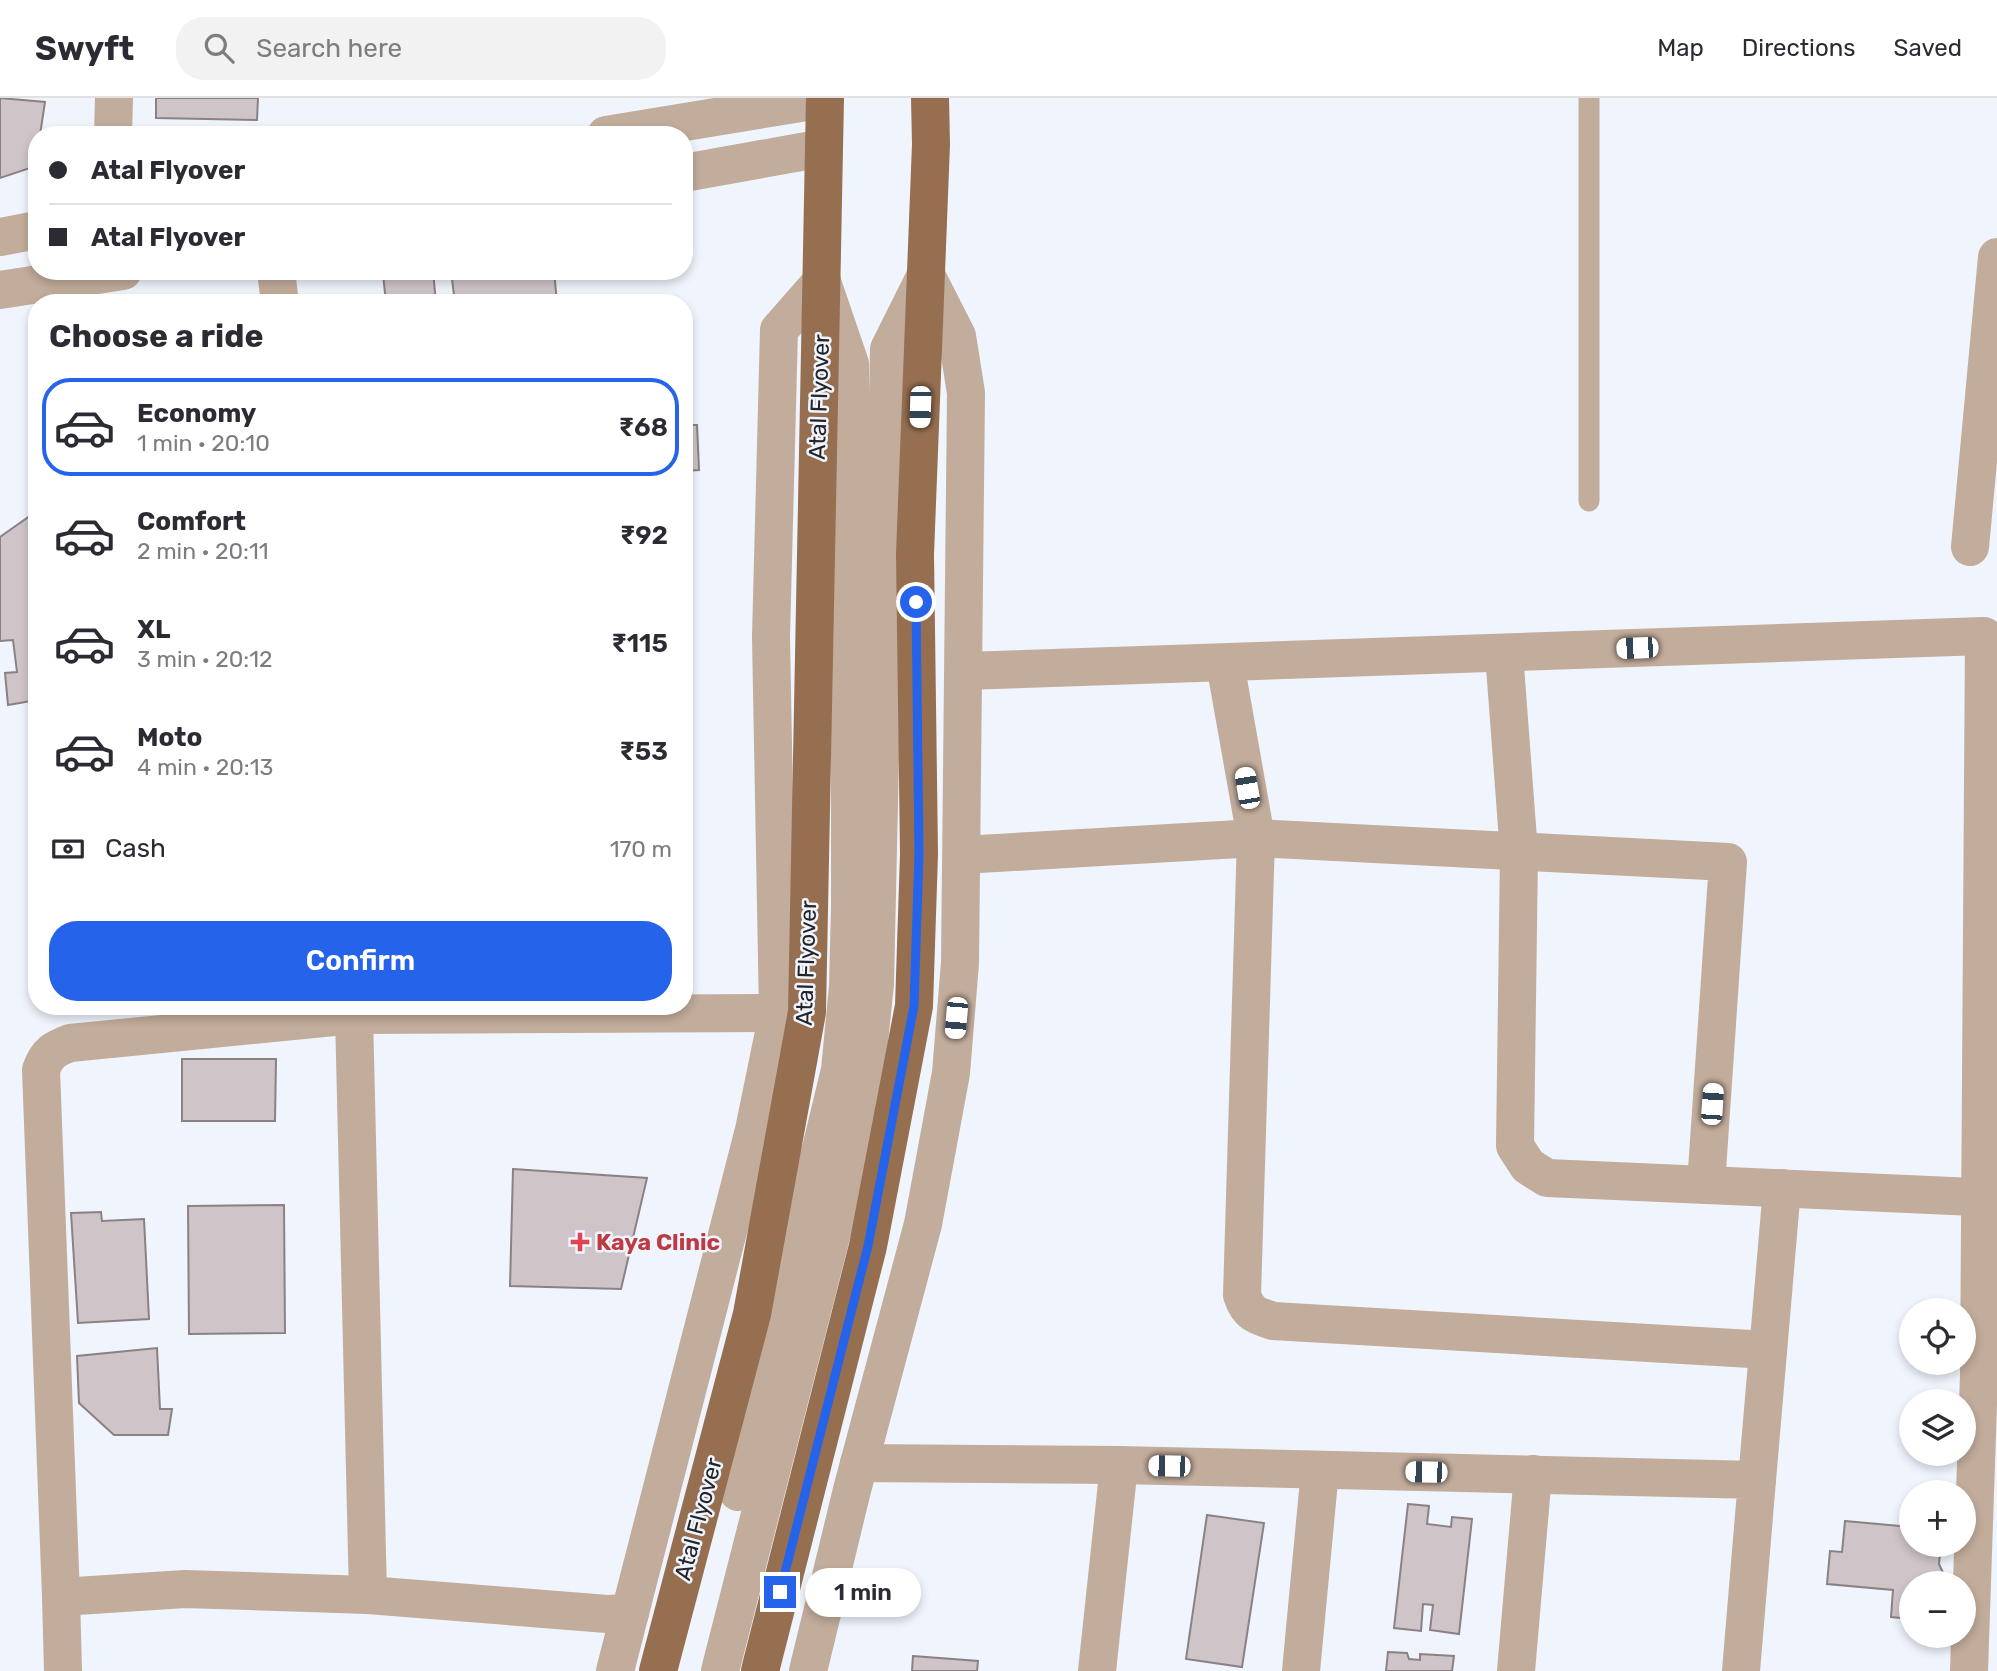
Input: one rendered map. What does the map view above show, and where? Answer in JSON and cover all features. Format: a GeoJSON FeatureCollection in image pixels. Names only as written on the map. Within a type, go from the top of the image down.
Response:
{"type":"FeatureCollection","features":[{"type":"Feature","properties":{"kind":"main road","name":"Atal Flyover"},"geometry":{"type":"LineString","coordinates":[[658,1671],[752,1314],[807,1012],[825,98]]}},
{"type":"Feature","properties":{"kind":"main road"},"geometry":{"type":"LineString","coordinates":[[760,1671],[868,1246],[914,1006],[919,854],[915,554],[931,144],[930,98]]}},
{"type":"Feature","properties":{"kind":"street"},"geometry":{"type":"LineString","coordinates":[[113,126],[114,98]]}},
{"type":"Feature","properties":{"kind":"street"},"geometry":{"type":"LineString","coordinates":[[659,126],[825,98]]}},
{"type":"Feature","properties":{"kind":"street"},"geometry":{"type":"LineString","coordinates":[[693,171],[824,148]]}},
{"type":"Feature","properties":{"kind":"street"},"geometry":{"type":"LineString","coordinates":[[0,237],[28,232]]}},
{"type":"Feature","properties":{"kind":"street"},"geometry":{"type":"LineString","coordinates":[[1970,547],[1997,257]]}},
{"type":"Feature","properties":{"kind":"street"},"geometry":{"type":"LineString","coordinates":[[808,1671],[859,1463],[923,1224],[951,1073],[960,963],[966,393],[957,336],[926,275]]}},
{"type":"Feature","properties":{"kind":"street"},"geometry":{"type":"LineString","coordinates":[[720,1671],[842,1193],[865,1080],[875,984],[889,349],[926,275]]}},
{"type":"Feature","properties":{"kind":"street"},"geometry":{"type":"LineString","coordinates":[[0,290],[61,280]]}},
{"type":"Feature","properties":{"kind":"street"},"geometry":{"type":"LineString","coordinates":[[615,1671],[754,1130],[778,1013],[771,637],[779,330],[822,281]]}},
{"type":"Feature","properties":{"kind":"street"},"geometry":{"type":"LineString","coordinates":[[695,1671],[840,1070],[848,986],[850,364],[822,281]]}},
{"type":"Feature","properties":{"kind":"street"},"geometry":{"type":"LineString","coordinates":[[964,671],[1984,636],[1989,1198],[1969,1671]]}},
{"type":"Feature","properties":{"kind":"street"},"geometry":{"type":"LineString","coordinates":[[1504,653],[1519,853],[1516,1146],[1528,1166],[1547,1178],[1989,1198]]}},
{"type":"Feature","properties":{"kind":"street"},"geometry":{"type":"LineString","coordinates":[[1225,663],[1256,838],[1242,1295],[1247,1308],[1273,1321],[1768,1350]]}},
{"type":"Feature","properties":{"kind":"street"},"geometry":{"type":"LineString","coordinates":[[962,855],[1256,838],[1728,862],[1706,1185]]}},
{"type":"Feature","properties":{"kind":"street"},"geometry":{"type":"LineString","coordinates":[[693,1013],[778,1013]]}},
{"type":"Feature","properties":{"kind":"street"},"geometry":{"type":"LineString","coordinates":[[63,1671],[41,1070],[46,1055],[70,1044],[354,1015],[368,1595]]}},
{"type":"Feature","properties":{"kind":"street"},"geometry":{"type":"LineString","coordinates":[[1741,1671],[1783,1188]]}},
{"type":"Feature","properties":{"kind":"street"},"geometry":{"type":"LineString","coordinates":[[859,1463],[1119,1465],[1757,1480]]}},
{"type":"Feature","properties":{"kind":"street"},"geometry":{"type":"LineString","coordinates":[[1097,1671],[1119,1465]]}},
{"type":"Feature","properties":{"kind":"street"},"geometry":{"type":"LineString","coordinates":[[1301,1671],[1320,1470]]}},
{"type":"Feature","properties":{"kind":"street"},"geometry":{"type":"LineString","coordinates":[[1516,1671],[1533,1474]]}},
{"type":"Feature","properties":{"kind":"street"},"geometry":{"type":"LineString","coordinates":[[61,1597],[185,1590],[368,1595],[607,1614],[630,1613]]}},
{"type":"Feature","properties":{"kind":"lane"},"geometry":{"type":"LineString","coordinates":[[1589,98],[1589,501]]}},
{"type":"Feature","properties":{"kind":"building"},"geometry":{"type":"Polygon","coordinates":[[[0,98],[45,102],[41,126],[28,126],[28,169],[0,178],[0,98]]]}},
{"type":"Feature","properties":{"kind":"building"},"geometry":{"type":"Polygon","coordinates":[[[156,98],[258,98],[257,120],[156,118],[156,98]]]}},
{"type":"Feature","properties":{"kind":"building"},"geometry":{"type":"Polygon","coordinates":[[[384,280],[434,280],[435,294],[385,294],[384,280]]]}},
{"type":"Feature","properties":{"kind":"building"},"geometry":{"type":"Polygon","coordinates":[[[452,280],[555,280],[556,294],[454,294],[452,280]]]}},
{"type":"Feature","properties":{"kind":"building"},"geometry":{"type":"Polygon","coordinates":[[[693,425],[697,425],[699,470],[693,470],[693,425]]]}},
{"type":"Feature","properties":{"kind":"building"},"geometry":{"type":"Polygon","coordinates":[[[28,517],[28,702],[8,705],[5,673],[17,672],[13,640],[0,641],[0,537],[28,517]]]}},
{"type":"Feature","properties":{"kind":"building"},"geometry":{"type":"Polygon","coordinates":[[[182,1059],[276,1059],[275,1121],[182,1121],[182,1059]]]}},
{"type":"Feature","properties":{"kind":"building"},"geometry":{"type":"Polygon","coordinates":[[[513,1169],[647,1178],[621,1289],[510,1286],[513,1169]]]}},
{"type":"Feature","properties":{"kind":"building"},"geometry":{"type":"Polygon","coordinates":[[[284,1205],[285,1333],[189,1334],[188,1206],[284,1205]]]}},
{"type":"Feature","properties":{"kind":"building"},"geometry":{"type":"Polygon","coordinates":[[[101,1212],[102,1221],[144,1219],[149,1319],[78,1323],[71,1213],[101,1212]]]}},
{"type":"Feature","properties":{"kind":"building"},"geometry":{"type":"Polygon","coordinates":[[[157,1348],[160,1409],[172,1409],[168,1435],[114,1435],[79,1403],[77,1356],[157,1348]]]}},
{"type":"Feature","properties":{"kind":"building"},"geometry":{"type":"Polygon","coordinates":[[[1408,1504],[1429,1506],[1427,1524],[1451,1527],[1452,1517],[1472,1519],[1459,1634],[1430,1630],[1433,1605],[1423,1604],[1421,1631],[1394,1628],[1408,1504]]]}},
{"type":"Feature","properties":{"kind":"building"},"geometry":{"type":"Polygon","coordinates":[[[1207,1515],[1264,1523],[1242,1667],[1186,1659],[1207,1515]]]}},
{"type":"Feature","properties":{"kind":"building"},"geometry":{"type":"Polygon","coordinates":[[[1845,1521],[1899,1526],[1899,1557],[1940,1557],[1942,1571],[1899,1571],[1899,1618],[1891,1617],[1893,1590],[1827,1584],[1830,1551],[1842,1552],[1845,1521]]]}},
{"type":"Feature","properties":{"kind":"building"},"geometry":{"type":"Polygon","coordinates":[[[1388,1652],[1407,1653],[1409,1659],[1420,1660],[1420,1654],[1454,1656],[1452,1671],[1386,1671],[1388,1652]]]}},
{"type":"Feature","properties":{"kind":"building"},"geometry":{"type":"Polygon","coordinates":[[[913,1656],[978,1661],[977,1671],[912,1671],[913,1656]]]}},
{"type":"Feature","properties":{"kind":"place","name":"Kaya Clinic"},"geometry":{"type":"Point","coordinates":[580,1242]}},
{"type":"Feature","properties":{"kind":"route"},"geometry":{"type":"LineString","coordinates":[[780,1592],[868,1246],[914,1006],[919,854],[916,602]]}}]}
